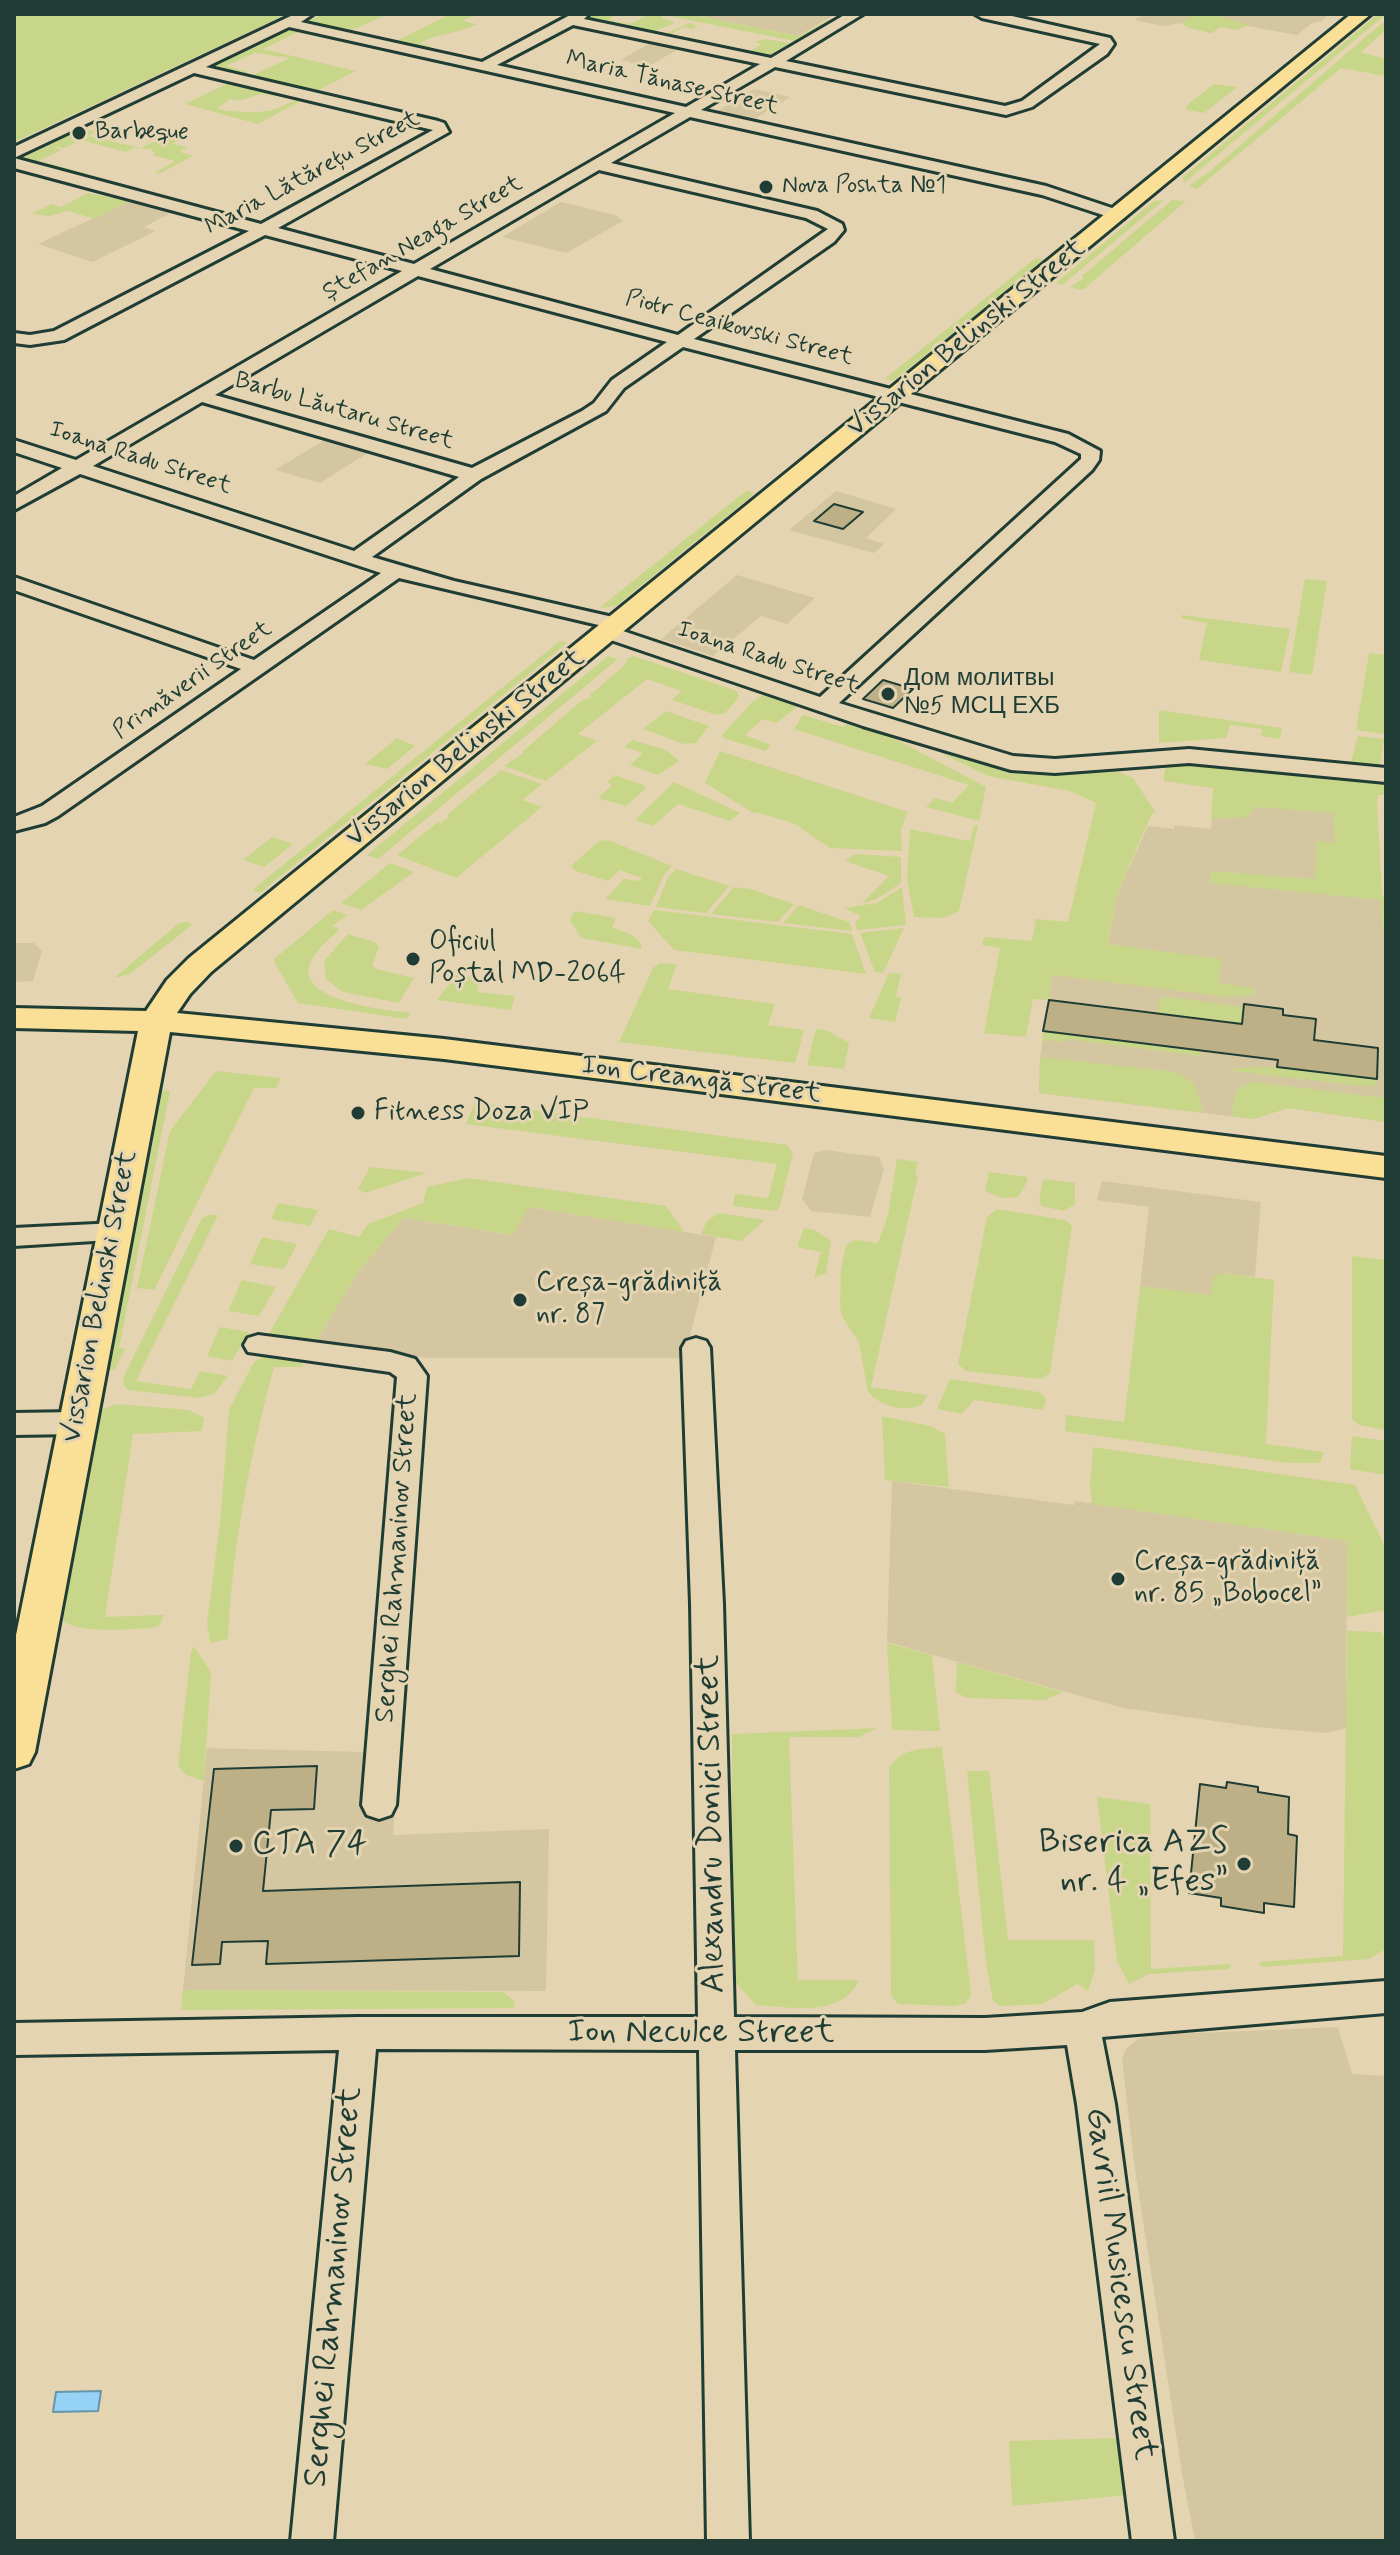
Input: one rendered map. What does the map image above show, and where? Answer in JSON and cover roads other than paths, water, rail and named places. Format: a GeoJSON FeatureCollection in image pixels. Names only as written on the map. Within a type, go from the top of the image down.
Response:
{"type":"FeatureCollection","features":[{"type":"Feature","properties":{"kind":"main road","name":"Vissarion Belinski Street"},"geometry":{"type":"LineString","coordinates":[[14,1752],[25,1637],[76,1423],[116,1232],[155,1021],[170,995],[200,965],[1362,14]]}},
{"type":"Feature","properties":{"kind":"main road","name":"Ion Creangă Street"},"geometry":{"type":"LineString","coordinates":[[14,1018],[236,1026],[1386,1167]]}},
{"type":"Feature","properties":{"kind":"street"},"geometry":{"type":"LineString","coordinates":[[14,153],[306,14]]}},
{"type":"Feature","properties":{"kind":"street","name":"Ștefan Neaga Street"},"geometry":{"type":"LineString","coordinates":[[14,504],[856,14]]}},
{"type":"Feature","properties":{"kind":"street"},"geometry":{"type":"LineString","coordinates":[[485,66],[577,17],[775,63],[1006,111],[1027,104],[1102,51],[1107,44],[1093,36],[982,14]]}},
{"type":"Feature","properties":{"kind":"street","name":"Maria Tănase Street"},"geometry":{"type":"LineString","coordinates":[[288,23],[1046,191],[1118,215]]}},
{"type":"Feature","properties":{"kind":"street","name":"Maria Lătărețu Street"},"geometry":{"type":"LineString","coordinates":[[14,338],[30,340],[58,336],[434,138],[441,129],[423,122],[192,68]]}},
{"type":"Feature","properties":{"kind":"street","name":"Piotr Ceaikovski Street"},"geometry":{"type":"LineString","coordinates":[[14,163],[1086,447],[1092,456],[1085,466],[824,705]]}},
{"type":"Feature","properties":{"kind":"street","name":"Barbu Lăutaru Street"},"geometry":{"type":"LineString","coordinates":[[357,558],[474,475],[600,407],[618,384],[828,239],[836,230],[834,224],[793,210],[599,165]]}},
{"type":"Feature","properties":{"kind":"street","name":"Maria Tănase Street"},"geometry":{"type":"LineString","coordinates":[[1046,191],[1137,199]]}},
{"type":"Feature","properties":{"kind":"street","name":"Barbu Lăutaru Street"},"geometry":{"type":"LineString","coordinates":[[200,396],[474,475]]}},
{"type":"Feature","properties":{"kind":"street","name":"Ioana Radu Street"},"geometry":{"type":"LineString","coordinates":[[14,446],[396,571],[614,628],[824,705],[1011,763],[1055,766],[1189,756],[1386,775]]}},
{"type":"Feature","properties":{"kind":"street","name":"Primăverii Street"},"geometry":{"type":"LineString","coordinates":[[14,824],[50,811],[396,571]]}},
{"type":"Feature","properties":{"kind":"street"},"geometry":{"type":"LineString","coordinates":[[14,583],[258,668]]}},
{"type":"Feature","properties":{"kind":"street"},"geometry":{"type":"LineString","coordinates":[[14,1237],[116,1232]]}},
{"type":"Feature","properties":{"kind":"street","name":"Serghei Rahmaninov Street"},"geometry":{"type":"LineString","coordinates":[[258,1345],[390,1362],[405,1366],[412,1376],[379,1805]]}},
{"type":"Feature","properties":{"kind":"street","name":"Alexandru Donici Street"},"geometry":{"type":"LineString","coordinates":[[696,1348],[707,1604],[728,2541]]}},
{"type":"Feature","properties":{"kind":"street"},"geometry":{"type":"LineString","coordinates":[[14,1424],[76,1423]]}},
{"type":"Feature","properties":{"kind":"street","name":"Ion Neculce Street"},"geometry":{"type":"LineString","coordinates":[[14,2039],[359,2033],[947,2034],[1082,2028],[1110,2018],[1386,1997]]}},
{"type":"Feature","properties":{"kind":"street","name":"Gavriil Musicescu Street"},"geometry":{"type":"LineString","coordinates":[[1082,2028],[1096,2104],[1153,2541]]}},
{"type":"Feature","properties":{"kind":"street","name":"Serghei Rahmaninov Street"},"geometry":{"type":"LineString","coordinates":[[312,2541],[359,2033]]}},
{"type":"Feature","properties":{"kind":"water"},"geometry":{"type":"Polygon","coordinates":[[[101,2391],[98,2411],[53,2412],[56,2392],[101,2391]]]}},
{"type":"Feature","properties":{"kind":"place","name":"Barbeque"},"geometry":{"type":"Point","coordinates":[79,133]}},
{"type":"Feature","properties":{"kind":"place","name":"Nova Poshta №1"},"geometry":{"type":"Point","coordinates":[766,187]}},
{"type":"Feature","properties":{"kind":"place","name":"Дом молитвы №5 МСЦ ЕХБ"},"geometry":{"type":"Point","coordinates":[888,694]}},
{"type":"Feature","properties":{"kind":"place","name":"Oficiul Poștal MD-2064"},"geometry":{"type":"Point","coordinates":[413,959]}},
{"type":"Feature","properties":{"kind":"place","name":"Fitness Doza VIP"},"geometry":{"type":"Point","coordinates":[358,1113]}},
{"type":"Feature","properties":{"kind":"place","name":"Creșa-grădiniță nr. 87"},"geometry":{"type":"Point","coordinates":[520,1300]}},
{"type":"Feature","properties":{"kind":"place","name":"Creșa-grădiniță nr. 85 „Bobocel”"},"geometry":{"type":"Point","coordinates":[1118,1579]}},
{"type":"Feature","properties":{"kind":"place","name":"CTA 74"},"geometry":{"type":"Point","coordinates":[236,1846]}},
{"type":"Feature","properties":{"kind":"place","name":"Biserica AZS nr. 4 „Efes”"},"geometry":{"type":"Point","coordinates":[1244,1864]}}]}
